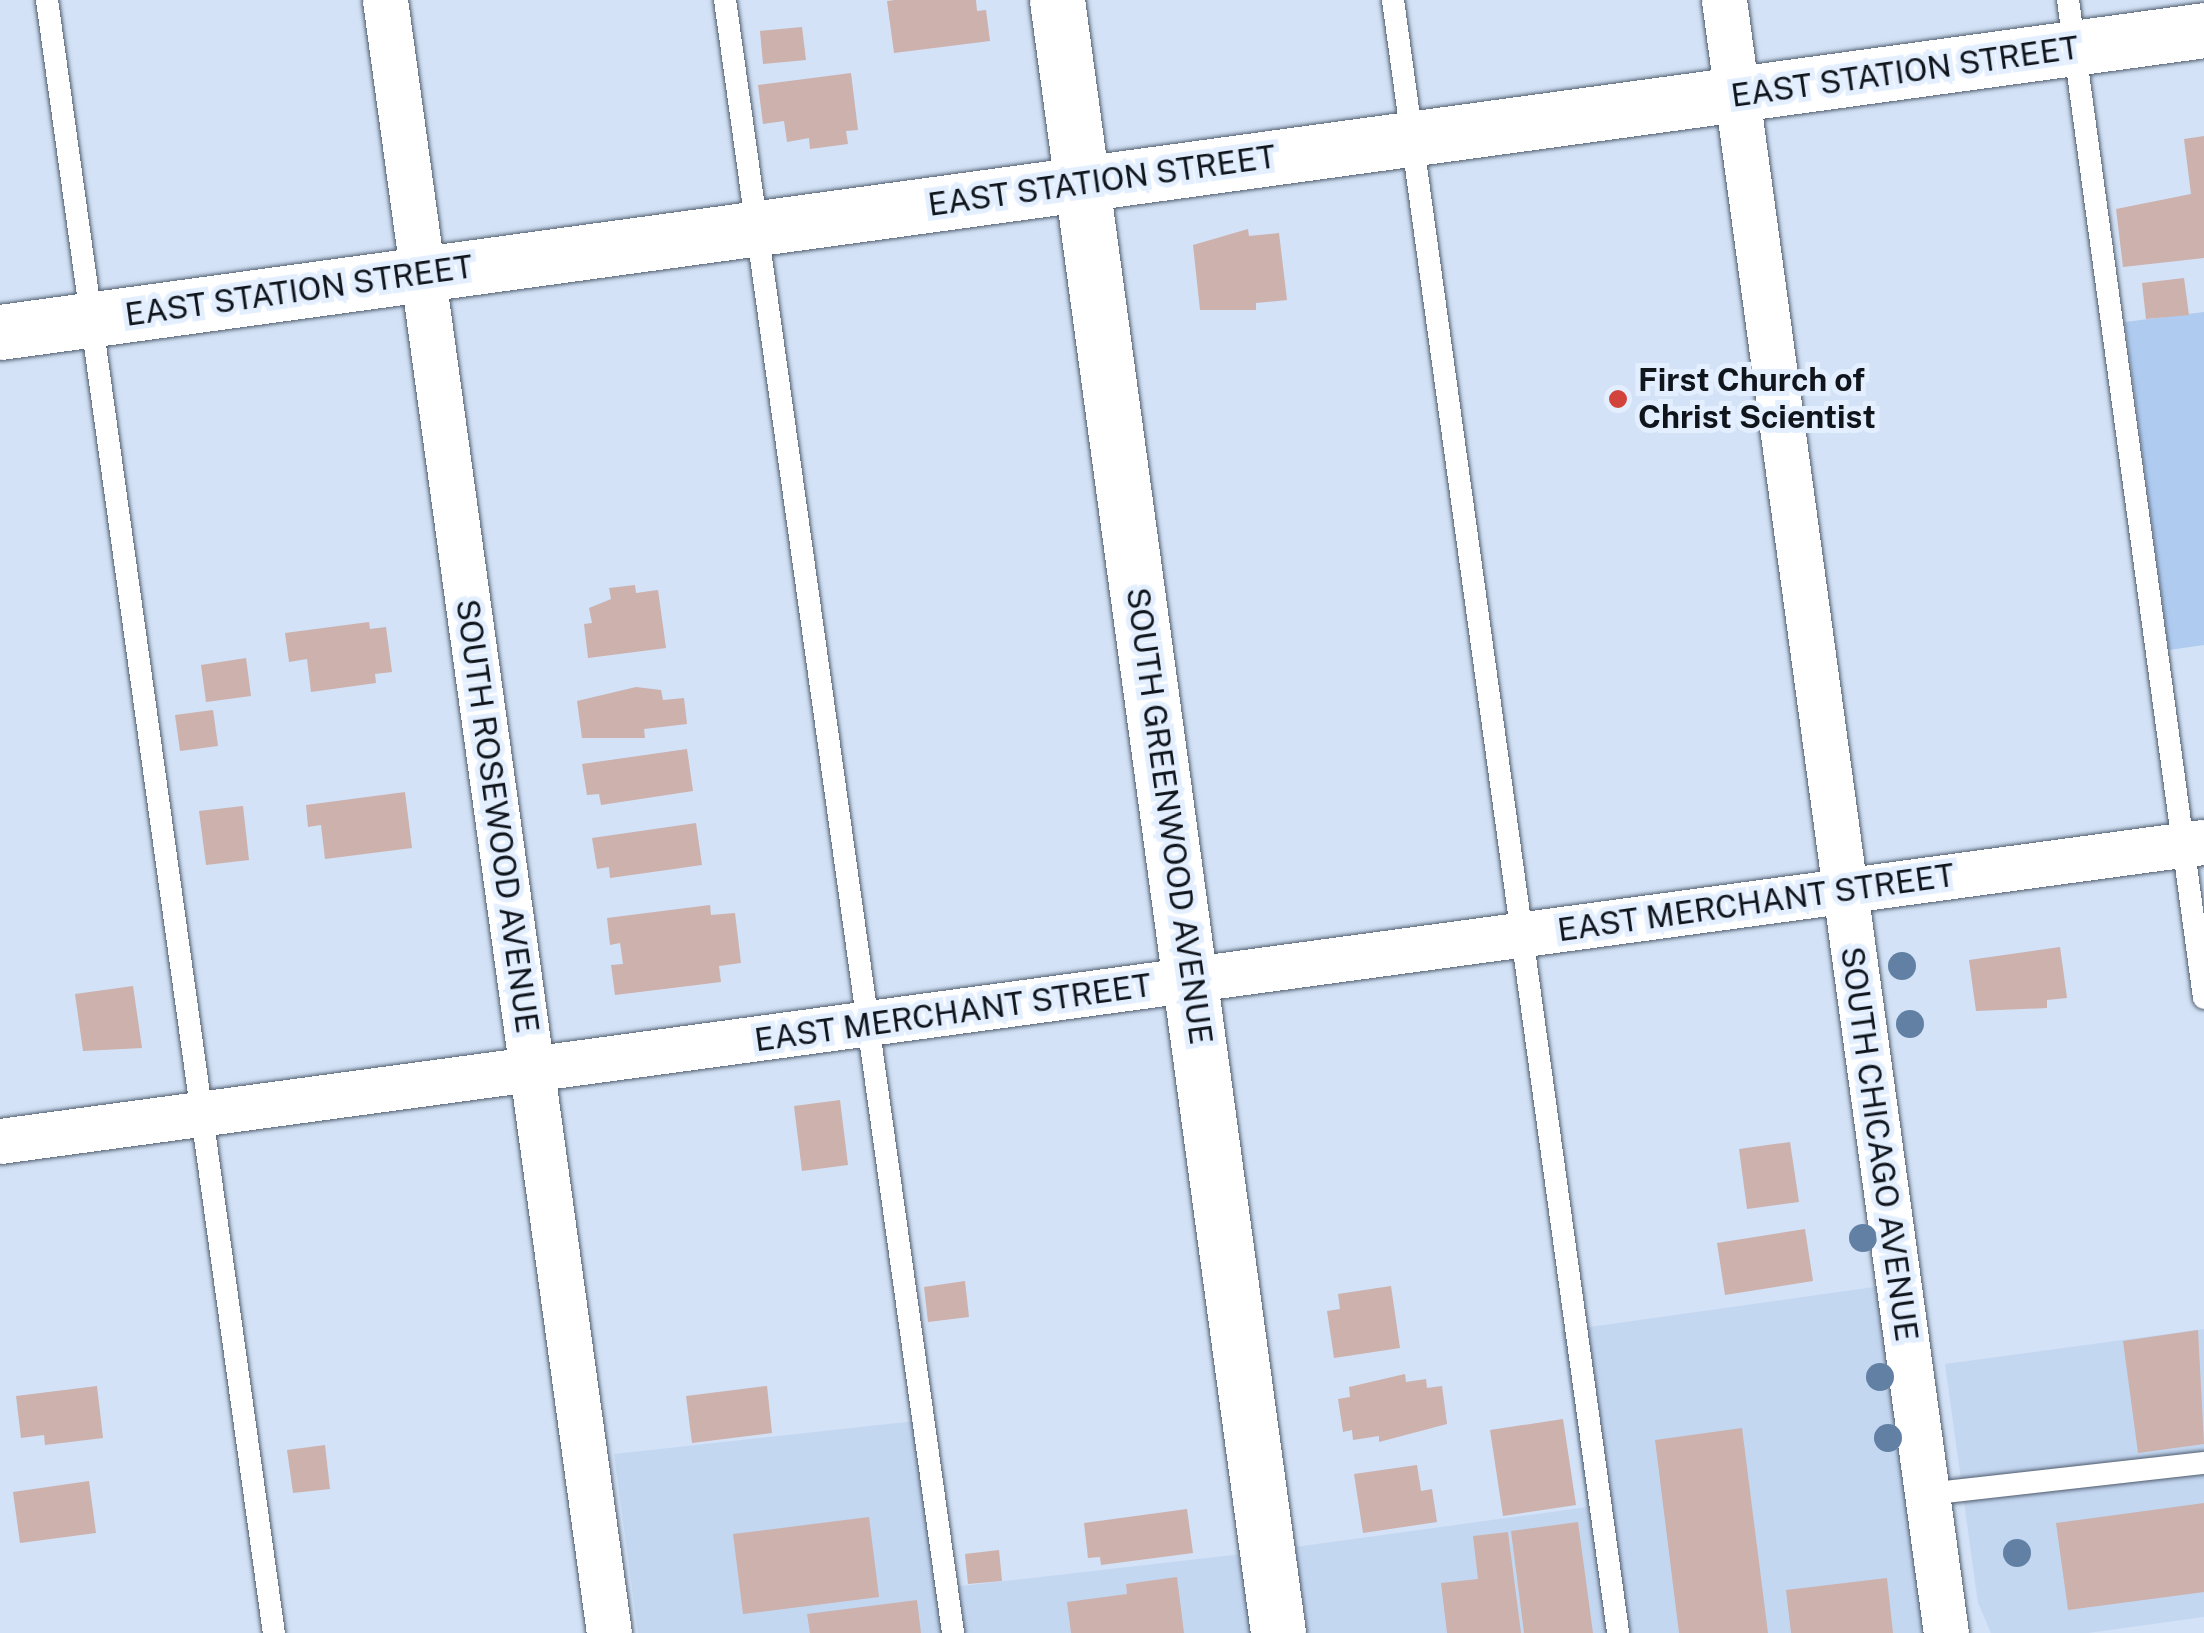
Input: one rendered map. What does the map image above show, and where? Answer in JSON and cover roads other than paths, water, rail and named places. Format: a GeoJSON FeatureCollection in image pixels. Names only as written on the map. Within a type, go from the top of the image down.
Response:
{"type":"FeatureCollection","features":[{"type":"Feature","properties":{"kind":"main road","name":"SOUTH GREENWOOD AVENUE"},"geometry":{"type":"LineString","coordinates":[[1057,0],[1278,1633]]}},
{"type":"Feature","properties":{"kind":"main road","name":"EAST STATION STREET"},"geometry":{"type":"LineString","coordinates":[[0,332],[1737,94],[2071,24],[2204,30]]}},
{"type":"Feature","properties":{"kind":"street","name":"SOUTH ROSEWOOD AVENUE"},"geometry":{"type":"LineString","coordinates":[[384,0],[609,1633]]}},
{"type":"Feature","properties":{"kind":"street","name":"SOUTH CHICAGO AVENUE"},"geometry":{"type":"LineString","coordinates":[[1724,0],[1946,1633]]}},
{"type":"Feature","properties":{"kind":"street","name":"EAST MERCHANT STREET"},"geometry":{"type":"LineString","coordinates":[[0,1141],[2194,844]]}},
{"type":"Feature","properties":{"kind":"lane"},"geometry":{"type":"LineString","coordinates":[[47,0],[274,1633]]}},
{"type":"Feature","properties":{"kind":"lane"},"geometry":{"type":"LineString","coordinates":[[726,0],[953,1633]]}},
{"type":"Feature","properties":{"kind":"lane"},"geometry":{"type":"LineString","coordinates":[[1393,0],[1618,1633]]}},
{"type":"Feature","properties":{"kind":"lane"},"geometry":{"type":"LineString","coordinates":[[2071,24],[2194,844],[2204,998]]}},
{"type":"Feature","properties":{"kind":"lane"},"geometry":{"type":"LineString","coordinates":[[1928,1494],[2204,1464]]}},
{"type":"Feature","properties":{"kind":"place","name":"First Church of Christ Scientist"},"geometry":{"type":"Point","coordinates":[1618,399]}}]}
